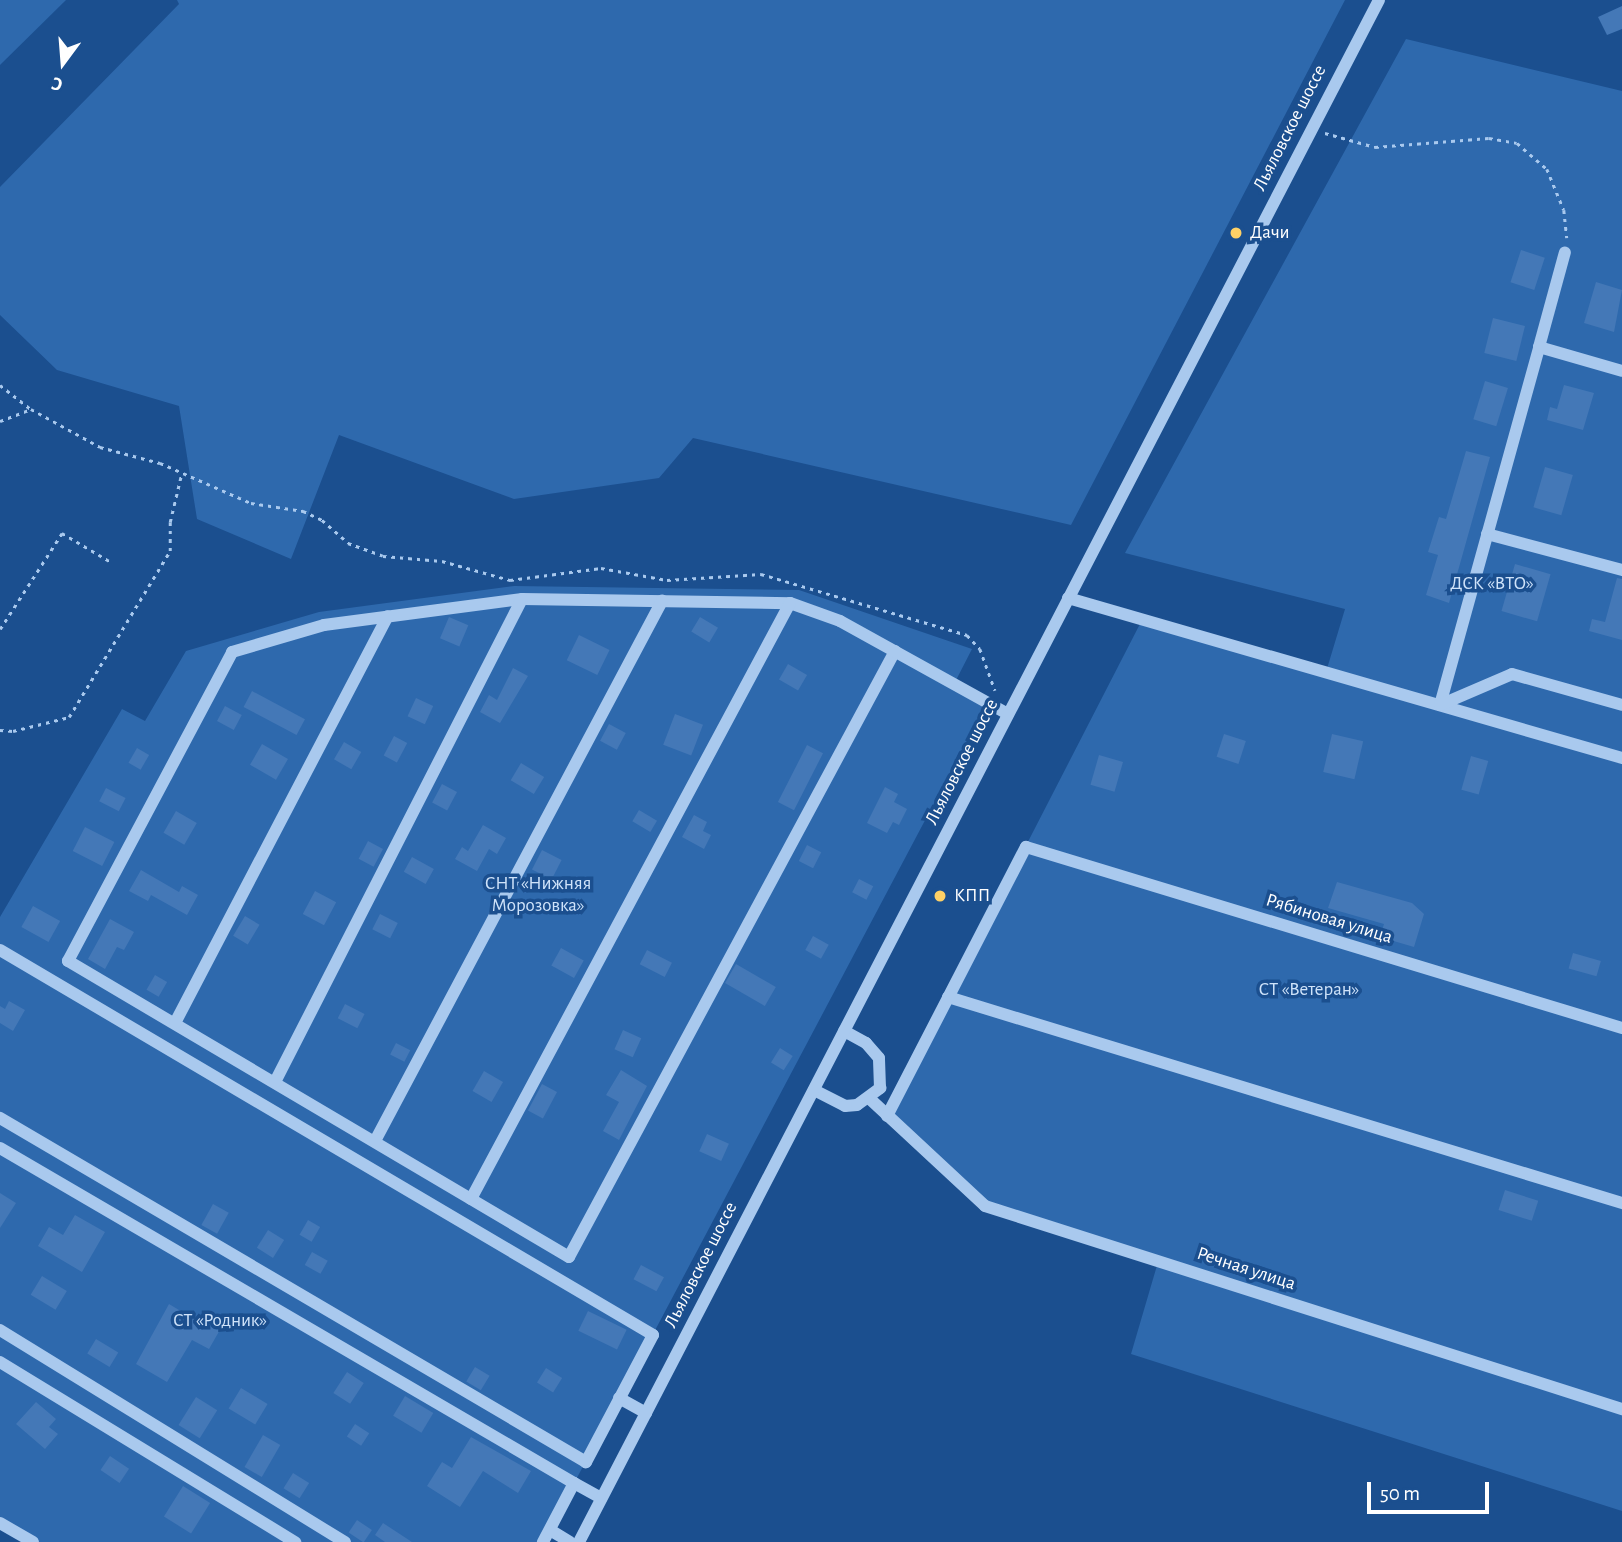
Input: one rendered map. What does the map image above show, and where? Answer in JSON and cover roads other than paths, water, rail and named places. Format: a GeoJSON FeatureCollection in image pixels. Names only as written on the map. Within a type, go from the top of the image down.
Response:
{"type":"FeatureCollection","features":[{"type":"Feature","properties":{"kind":"street","name":"Льяловское шоссе"},"geometry":{"type":"LineString","coordinates":[[579,1542],[1379,0]]}},
{"type":"Feature","properties":{"kind":"street"},"geometry":{"type":"LineString","coordinates":[[1440,705],[1565,252]]}},
{"type":"Feature","properties":{"kind":"street"},"geometry":{"type":"LineString","coordinates":[[1539,347],[1622,371]]}},
{"type":"Feature","properties":{"kind":"street"},"geometry":{"type":"LineString","coordinates":[[1487,534],[1622,570]]}},
{"type":"Feature","properties":{"kind":"street"},"geometry":{"type":"LineString","coordinates":[[1068,598],[1622,758]]}},
{"type":"Feature","properties":{"kind":"street"},"geometry":{"type":"LineString","coordinates":[[895,651],[569,1257],[68,961],[232,652],[324,625],[522,599],[790,604],[840,621],[895,651],[1009,714]]}},
{"type":"Feature","properties":{"kind":"street"},"geometry":{"type":"LineString","coordinates":[[275,1082],[522,599]]}},
{"type":"Feature","properties":{"kind":"street"},"geometry":{"type":"LineString","coordinates":[[374,1141],[662,601]]}},
{"type":"Feature","properties":{"kind":"street"},"geometry":{"type":"LineString","coordinates":[[471,1199],[790,604]]}},
{"type":"Feature","properties":{"kind":"street"},"geometry":{"type":"LineString","coordinates":[[175,1023],[387,616]]}},
{"type":"Feature","properties":{"kind":"street"},"geometry":{"type":"LineString","coordinates":[[1440,705],[1512,674],[1622,705]]}},
{"type":"Feature","properties":{"kind":"street","name":"Рябиновая улица"},"geometry":{"type":"LineString","coordinates":[[948,997],[1026,847],[1622,1028]]}},
{"type":"Feature","properties":{"kind":"street"},"geometry":{"type":"LineString","coordinates":[[0,950],[653,1335],[586,1462],[0,1118]]}},
{"type":"Feature","properties":{"kind":"street"},"geometry":{"type":"LineString","coordinates":[[887,1116],[948,997],[1622,1203]]}},
{"type":"Feature","properties":{"kind":"street"},"geometry":{"type":"LineString","coordinates":[[814,1090],[845,1106],[870,1099],[883,1078],[879,1058],[866,1042],[844,1031]]}},
{"type":"Feature","properties":{"kind":"street","name":"Речная улица"},"geometry":{"type":"LineString","coordinates":[[870,1099],[985,1206],[1622,1409]]}},
{"type":"Feature","properties":{"kind":"street"},"geometry":{"type":"LineString","coordinates":[[0,1148],[601,1499]]}},
{"type":"Feature","properties":{"kind":"street"},"geometry":{"type":"LineString","coordinates":[[0,1330],[345,1542]]}},
{"type":"Feature","properties":{"kind":"street"},"geometry":{"type":"LineString","coordinates":[[0,1362],[295,1542]]}},
{"type":"Feature","properties":{"kind":"street"},"geometry":{"type":"LineString","coordinates":[[619,1398],[646,1413]]}},
{"type":"Feature","properties":{"kind":"street"},"geometry":{"type":"LineString","coordinates":[[570,1542],[547,1536],[575,1483]]}},
{"type":"Feature","properties":{"kind":"street"},"geometry":{"type":"LineString","coordinates":[[0,1523],[33,1542]]}},
{"type":"Feature","properties":{"kind":"place","name":"Дачи"},"geometry":{"type":"Point","coordinates":[1236,233]}},
{"type":"Feature","properties":{"kind":"place","name":"КПП"},"geometry":{"type":"Point","coordinates":[940,896]}},
{"type":"Feature","properties":{"kind":"park label","name":"ДСК «ВТО»"},"geometry":{"type":"Point","coordinates":[1492,584]}},
{"type":"Feature","properties":{"kind":"park label","name":"СНТ «Нижняя Морозовка»"},"geometry":{"type":"Point","coordinates":[538,895]}},
{"type":"Feature","properties":{"kind":"park label","name":"СТ «Ветеран»"},"geometry":{"type":"Point","coordinates":[1309,990]}},
{"type":"Feature","properties":{"kind":"park label","name":"СТ «Родник»"},"geometry":{"type":"Point","coordinates":[220,1321]}}]}
